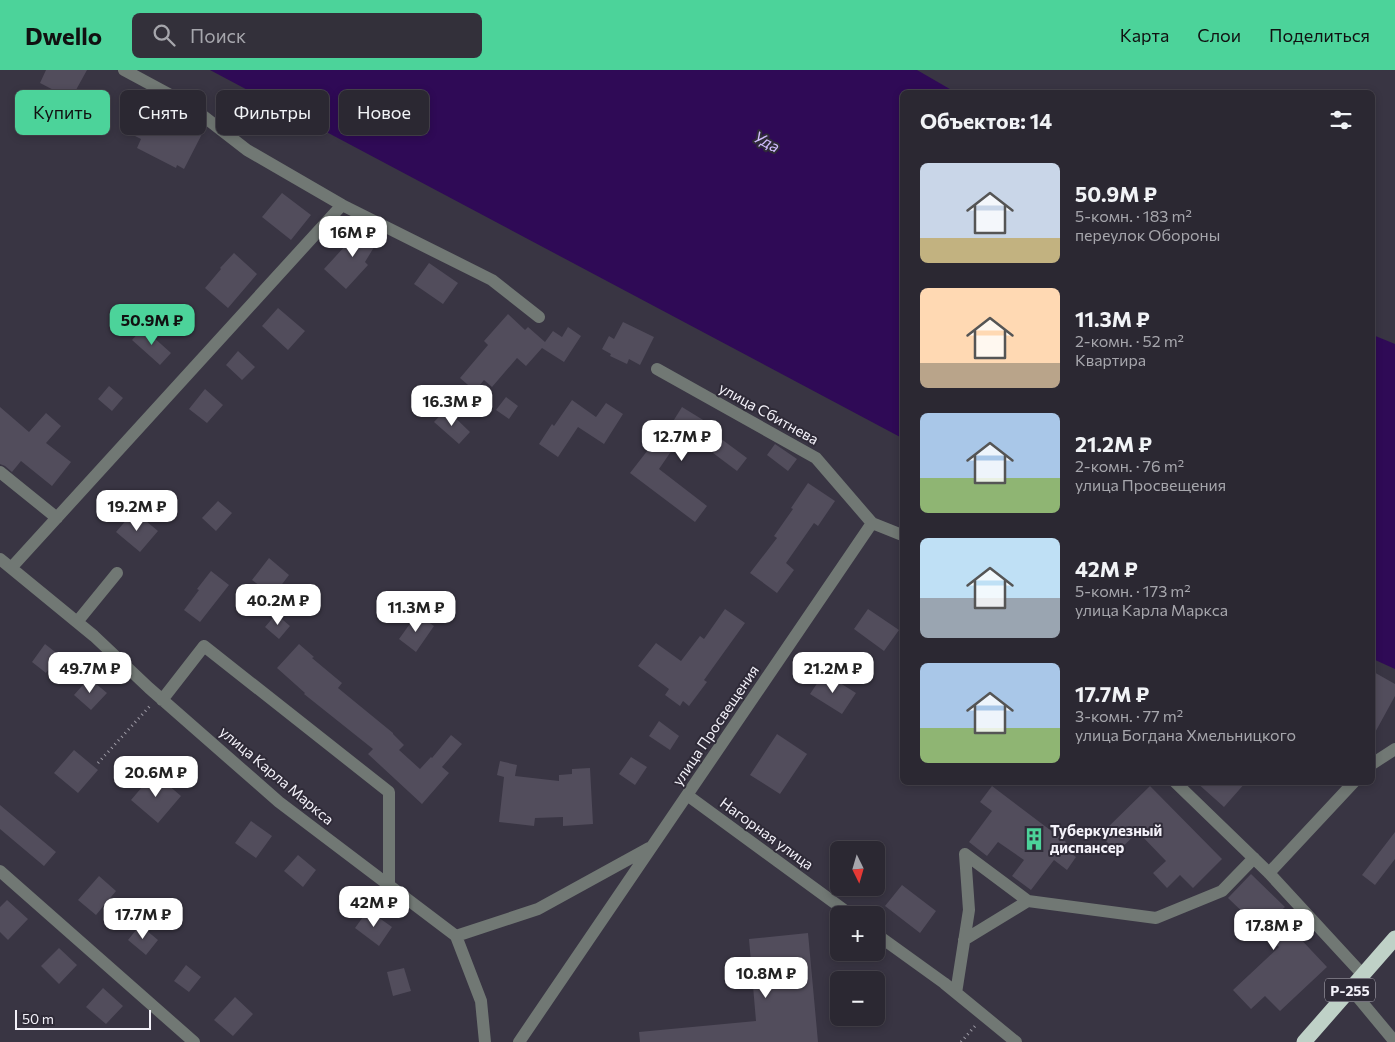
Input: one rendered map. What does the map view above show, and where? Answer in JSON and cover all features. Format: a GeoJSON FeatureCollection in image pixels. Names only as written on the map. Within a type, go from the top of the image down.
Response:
{"type":"FeatureCollection","features":[{"type":"Feature","properties":{"kind":"highway","name":"Р-255"},"geometry":{"type":"LineString","coordinates":[[1304,1042],[1395,938]]}},
{"type":"Feature","properties":{"kind":"street"},"geometry":{"type":"LineString","coordinates":[[124,70],[189,104],[247,150],[342,205],[492,280],[539,317]]}},
{"type":"Feature","properties":{"kind":"street"},"geometry":{"type":"LineString","coordinates":[[11,568],[342,205]]}},
{"type":"Feature","properties":{"kind":"street","name":"улица Сбитнева"},"geometry":{"type":"LineString","coordinates":[[657,369],[816,458],[872,522]]}},
{"type":"Feature","properties":{"kind":"street"},"geometry":{"type":"LineString","coordinates":[[0,472],[57,518]]}},
{"type":"Feature","properties":{"kind":"street"},"geometry":{"type":"LineString","coordinates":[[872,522],[900,534]]}},
{"type":"Feature","properties":{"kind":"street","name":"улица Просвещения"},"geometry":{"type":"LineString","coordinates":[[519,1042],[872,522]]}},
{"type":"Feature","properties":{"kind":"street","name":"улица Карла Маркса"},"geometry":{"type":"LineString","coordinates":[[0,559],[94,636],[160,698],[279,802],[456,936]]}},
{"type":"Feature","properties":{"kind":"street"},"geometry":{"type":"LineString","coordinates":[[77,622],[117,573]]}},
{"type":"Feature","properties":{"kind":"street"},"geometry":{"type":"LineString","coordinates":[[160,698],[204,646],[389,792],[389,885]]}},
{"type":"Feature","properties":{"kind":"street"},"geometry":{"type":"LineString","coordinates":[[1375,762],[1395,749]]}},
{"type":"Feature","properties":{"kind":"street"},"geometry":{"type":"LineString","coordinates":[[1178,785],[1269,873],[1363,975]]}},
{"type":"Feature","properties":{"kind":"street"},"geometry":{"type":"LineString","coordinates":[[1269,873],[1351,785]]}},
{"type":"Feature","properties":{"kind":"street","name":"Нагорная улица"},"geometry":{"type":"LineString","coordinates":[[687,795],[839,906]]}},
{"type":"Feature","properties":{"kind":"street","name":"улица Просвещения"},"geometry":{"type":"LineString","coordinates":[[456,936],[538,909],[652,847]]}},
{"type":"Feature","properties":{"kind":"street"},"geometry":{"type":"LineString","coordinates":[[956,993],[968,910],[965,854],[1028,901],[1156,918],[1222,891],[1254,858]]}},
{"type":"Feature","properties":{"kind":"street"},"geometry":{"type":"LineString","coordinates":[[0,871],[194,1042]]}},
{"type":"Feature","properties":{"kind":"street"},"geometry":{"type":"LineString","coordinates":[[964,940],[1028,901]]}},
{"type":"Feature","properties":{"kind":"street"},"geometry":{"type":"LineString","coordinates":[[456,936],[481,1001],[485,1042]]}},
{"type":"Feature","properties":{"kind":"street"},"geometry":{"type":"LineString","coordinates":[[885,941],[956,993],[1016,1042]]}},
{"type":"Feature","properties":{"kind":"street"},"geometry":{"type":"LineString","coordinates":[[1351,989],[1395,1042]]}},
{"type":"Feature","properties":{"kind":"street"},"geometry":{"type":"LineString","coordinates":[[1382,1026],[1395,1031]]}},
{"type":"Feature","properties":{"kind":"path"},"geometry":{"type":"LineString","coordinates":[[98,763],[160,698]]}},
{"type":"Feature","properties":{"kind":"path"},"geometry":{"type":"LineString","coordinates":[[961,1042],[984,1016]]}},
{"type":"Feature","properties":{"kind":"water","name":"Уда"},"geometry":{"type":"Polygon","coordinates":[[[210,70],[917,70],[952,90],[900,90],[900,437],[329,133],[329,90],[248,90],[210,70]]]}},
{"type":"Feature","properties":{"kind":"water"},"geometry":{"type":"Polygon","coordinates":[[[1375,336],[1395,344],[1395,669],[1375,660],[1375,336]]]}},
{"type":"Feature","properties":{"kind":"building"},"geometry":{"type":"Polygon","coordinates":[[[46,70],[87,70],[76,90],[54,90],[40,83],[46,70]]]}},
{"type":"Feature","properties":{"kind":"building"},"geometry":{"type":"Polygon","coordinates":[[[201,135],[184,169],[177,165],[176,168],[137,148],[141,139],[135,136],[201,135]]]}},
{"type":"Feature","properties":{"kind":"building"},"geometry":{"type":"Polygon","coordinates":[[[282,193],[311,215],[291,240],[262,217],[282,193]]]}},
{"type":"Feature","properties":{"kind":"building"},"geometry":{"type":"Polygon","coordinates":[[[365,225],[382,234],[365,262],[368,265],[346,289],[324,269],[346,245],[350,249],[365,225]]]}},
{"type":"Feature","properties":{"kind":"building"},"geometry":{"type":"Polygon","coordinates":[[[234,253],[257,274],[228,308],[205,288],[234,253]]]}},
{"type":"Feature","properties":{"kind":"building"},"geometry":{"type":"Polygon","coordinates":[[[429,263],[458,283],[443,304],[414,284],[429,263]]]}},
{"type":"Feature","properties":{"kind":"building"},"geometry":{"type":"Polygon","coordinates":[[[278,308],[305,331],[288,350],[262,326],[278,308]]]}},
{"type":"Feature","properties":{"kind":"building"},"geometry":{"type":"Polygon","coordinates":[[[508,314],[525,330],[528,327],[545,342],[553,331],[562,337],[568,327],[581,336],[564,362],[542,348],[526,366],[517,358],[492,387],[484,380],[475,391],[460,378],[488,345],[484,341],[508,314]]]}},
{"type":"Feature","properties":{"kind":"building"},"geometry":{"type":"Polygon","coordinates":[[[623,322],[654,337],[640,365],[629,359],[627,364],[610,356],[611,354],[602,349],[609,336],[614,339],[623,322]]]}},
{"type":"Feature","properties":{"kind":"building"},"geometry":{"type":"Polygon","coordinates":[[[143,328],[171,353],[160,365],[132,340],[143,328]]]}},
{"type":"Feature","properties":{"kind":"building"},"geometry":{"type":"Polygon","coordinates":[[[238,351],[255,367],[242,380],[226,365],[238,351]]]}},
{"type":"Feature","properties":{"kind":"building"},"geometry":{"type":"Polygon","coordinates":[[[109,386],[123,398],[112,411],[98,399],[109,386]]]}},
{"type":"Feature","properties":{"kind":"building"},"geometry":{"type":"Polygon","coordinates":[[[205,389],[223,405],[207,423],[189,409],[205,389]]]}},
{"type":"Feature","properties":{"kind":"building"},"geometry":{"type":"Polygon","coordinates":[[[506,397],[518,406],[509,419],[496,410],[506,397]]]}},
{"type":"Feature","properties":{"kind":"building"},"geometry":{"type":"Polygon","coordinates":[[[572,400],[596,417],[606,403],[623,414],[604,444],[578,427],[558,457],[539,444],[552,424],[554,426],[572,400]]]}},
{"type":"Feature","properties":{"kind":"building"},"geometry":{"type":"Polygon","coordinates":[[[0,407],[29,432],[46,413],[61,426],[46,443],[71,462],[52,486],[21,461],[12,472],[0,464],[0,407]]]}},
{"type":"Feature","properties":{"kind":"building"},"geometry":{"type":"Polygon","coordinates":[[[682,407],[708,423],[705,427],[747,458],[737,471],[713,453],[715,450],[685,431],[659,469],[707,506],[695,522],[630,473],[658,437],[662,439],[682,407]]]}},
{"type":"Feature","properties":{"kind":"building"},"geometry":{"type":"Polygon","coordinates":[[[446,409],[470,432],[459,444],[434,422],[446,409]]]}},
{"type":"Feature","properties":{"kind":"building"},"geometry":{"type":"Polygon","coordinates":[[[775,444],[797,459],[788,471],[767,455],[775,444]]]}},
{"type":"Feature","properties":{"kind":"building"},"geometry":{"type":"Polygon","coordinates":[[[808,483],[835,501],[818,526],[814,523],[786,563],[794,570],[777,593],[750,573],[777,538],[774,536],[808,483]]]}},
{"type":"Feature","properties":{"kind":"building"},"geometry":{"type":"Polygon","coordinates":[[[218,501],[232,513],[216,531],[202,518],[218,501]]]}},
{"type":"Feature","properties":{"kind":"building"},"geometry":{"type":"Polygon","coordinates":[[[134,511],[158,531],[140,552],[116,532],[134,511]]]}},
{"type":"Feature","properties":{"kind":"building"},"geometry":{"type":"Polygon","coordinates":[[[269,558],[289,575],[273,596],[252,580],[269,558]]]}},
{"type":"Feature","properties":{"kind":"building"},"geometry":{"type":"Polygon","coordinates":[[[211,571],[229,585],[200,622],[184,610],[211,571]]]}},
{"type":"Feature","properties":{"kind":"building"},"geometry":{"type":"Polygon","coordinates":[[[725,609],[745,623],[704,680],[707,682],[689,706],[683,701],[680,706],[665,695],[669,689],[638,666],[656,643],[681,661],[700,636],[704,639],[725,609]]]}},
{"type":"Feature","properties":{"kind":"building"},"geometry":{"type":"Polygon","coordinates":[[[868,609],[899,630],[884,651],[854,629],[868,609]]]}},
{"type":"Feature","properties":{"kind":"building"},"geometry":{"type":"Polygon","coordinates":[[[276,614],[290,626],[279,639],[265,627],[276,614]]]}},
{"type":"Feature","properties":{"kind":"building"},"geometry":{"type":"Polygon","coordinates":[[[417,614],[434,626],[416,652],[399,639],[417,614]]]}},
{"type":"Feature","properties":{"kind":"building"},"geometry":{"type":"Polygon","coordinates":[[[45,644],[59,655],[46,673],[32,662],[45,644]]]}},
{"type":"Feature","properties":{"kind":"building"},"geometry":{"type":"Polygon","coordinates":[[[299,644],[314,657],[312,658],[342,683],[338,688],[393,733],[404,745],[399,750],[420,769],[451,735],[462,744],[442,767],[449,773],[422,804],[368,754],[373,749],[304,694],[277,668],[299,644]]]}},
{"type":"Feature","properties":{"kind":"building"},"geometry":{"type":"Polygon","coordinates":[[[824,673],[856,693],[842,714],[810,694],[824,673]]]}},
{"type":"Feature","properties":{"kind":"building"},"geometry":{"type":"Polygon","coordinates":[[[1375,673],[1395,684],[1395,696],[1375,733],[1375,673]]]}},
{"type":"Feature","properties":{"kind":"building"},"geometry":{"type":"Polygon","coordinates":[[[89,678],[107,693],[91,710],[74,695],[89,678]]]}},
{"type":"Feature","properties":{"kind":"building"},"geometry":{"type":"Polygon","coordinates":[[[659,721],[679,736],[670,750],[649,736],[659,721]]]}},
{"type":"Feature","properties":{"kind":"building"},"geometry":{"type":"Polygon","coordinates":[[[777,734],[807,754],[780,794],[750,775],[777,734]]]}},
{"type":"Feature","properties":{"kind":"building"},"geometry":{"type":"Polygon","coordinates":[[[74,750],[98,770],[78,793],[54,773],[74,750]]]}},
{"type":"Feature","properties":{"kind":"building"},"geometry":{"type":"Polygon","coordinates":[[[631,757],[647,767],[635,785],[619,774],[631,757]]]}},
{"type":"Feature","properties":{"kind":"building"},"geometry":{"type":"Polygon","coordinates":[[[500,761],[517,765],[515,776],[559,781],[559,775],[572,774],[572,769],[590,768],[593,824],[563,826],[563,817],[535,818],[534,826],[499,822],[504,777],[497,775],[500,761]]]}},
{"type":"Feature","properties":{"kind":"building"},"geometry":{"type":"Polygon","coordinates":[[[154,773],[181,796],[158,823],[131,800],[154,773]]]}},
{"type":"Feature","properties":{"kind":"building"},"geometry":{"type":"Polygon","coordinates":[[[1199,785],[1243,785],[1224,807],[1199,785]]]}},
{"type":"Feature","properties":{"kind":"building","name":"Туберкулезный диспансер"},"geometry":{"type":"Polygon","coordinates":[[[992,786],[1066,842],[1062,847],[1076,857],[1067,870],[1054,860],[1031,890],[1012,876],[1024,860],[998,842],[987,856],[969,842],[992,811],[980,802],[992,786]]]}},
{"type":"Feature","properties":{"kind":"building"},"geometry":{"type":"Polygon","coordinates":[[[1150,786],[1222,859],[1193,888],[1180,875],[1167,888],[1153,873],[1166,861],[1138,832],[1117,852],[1100,835],[1150,786]]]}},
{"type":"Feature","properties":{"kind":"building"},"geometry":{"type":"Polygon","coordinates":[[[0,805],[56,852],[44,866],[0,829],[0,805]]]}},
{"type":"Feature","properties":{"kind":"building"},"geometry":{"type":"Polygon","coordinates":[[[251,821],[272,836],[256,858],[235,843],[251,821]]]}},
{"type":"Feature","properties":{"kind":"building"},"geometry":{"type":"Polygon","coordinates":[[[1395,832],[1395,859],[1375,885],[1362,875],[1395,832]]]}},
{"type":"Feature","properties":{"kind":"building"},"geometry":{"type":"Polygon","coordinates":[[[298,855],[316,870],[303,887],[284,871],[298,855]]]}},
{"type":"Feature","properties":{"kind":"building"},"geometry":{"type":"Polygon","coordinates":[[[1251,874],[1285,907],[1277,914],[1327,967],[1280,1011],[1265,996],[1251,1009],[1233,990],[1279,947],[1228,898],[1251,874]]]}},
{"type":"Feature","properties":{"kind":"building"},"geometry":{"type":"Polygon","coordinates":[[[99,876],[116,891],[96,915],[78,900],[99,876]]]}},
{"type":"Feature","properties":{"kind":"building"},"geometry":{"type":"Polygon","coordinates":[[[902,885],[936,911],[920,933],[885,906],[902,885]]]}},
{"type":"Feature","properties":{"kind":"building"},"geometry":{"type":"Polygon","coordinates":[[[7,900],[28,919],[8,940],[0,932],[0,907],[7,900]]]}},
{"type":"Feature","properties":{"kind":"building"},"geometry":{"type":"Polygon","coordinates":[[[368,910],[392,927],[379,946],[355,928],[368,910]]]}},
{"type":"Feature","properties":{"kind":"building"},"geometry":{"type":"Polygon","coordinates":[[[140,925],[158,940],[146,955],[128,940],[140,925]]]}},
{"type":"Feature","properties":{"kind":"building"},"geometry":{"type":"Polygon","coordinates":[[[808,933],[818,1042],[640,1042],[639,1032],[756,1021],[749,939],[808,933]]]}},
{"type":"Feature","properties":{"kind":"building"},"geometry":{"type":"Polygon","coordinates":[[[59,948],[77,965],[59,984],[41,966],[59,948]]]}},
{"type":"Feature","properties":{"kind":"building"},"geometry":{"type":"Polygon","coordinates":[[[186,965],[201,977],[189,992],[174,981],[186,965]]]}},
{"type":"Feature","properties":{"kind":"building"},"geometry":{"type":"Polygon","coordinates":[[[404,968],[411,991],[393,996],[387,972],[404,968]]]}},
{"type":"Feature","properties":{"kind":"building"},"geometry":{"type":"Polygon","coordinates":[[[103,988],[123,1006],[106,1024],[86,1007],[103,988]]]}},
{"type":"Feature","properties":{"kind":"building"},"geometry":{"type":"Polygon","coordinates":[[[235,997],[253,1014],[233,1036],[214,1020],[235,997]]]}},
{"type":"Feature","properties":{"kind":"place","name":"Туберкулезный диспансер"},"geometry":{"type":"Point","coordinates":[1034,839]}}]}
